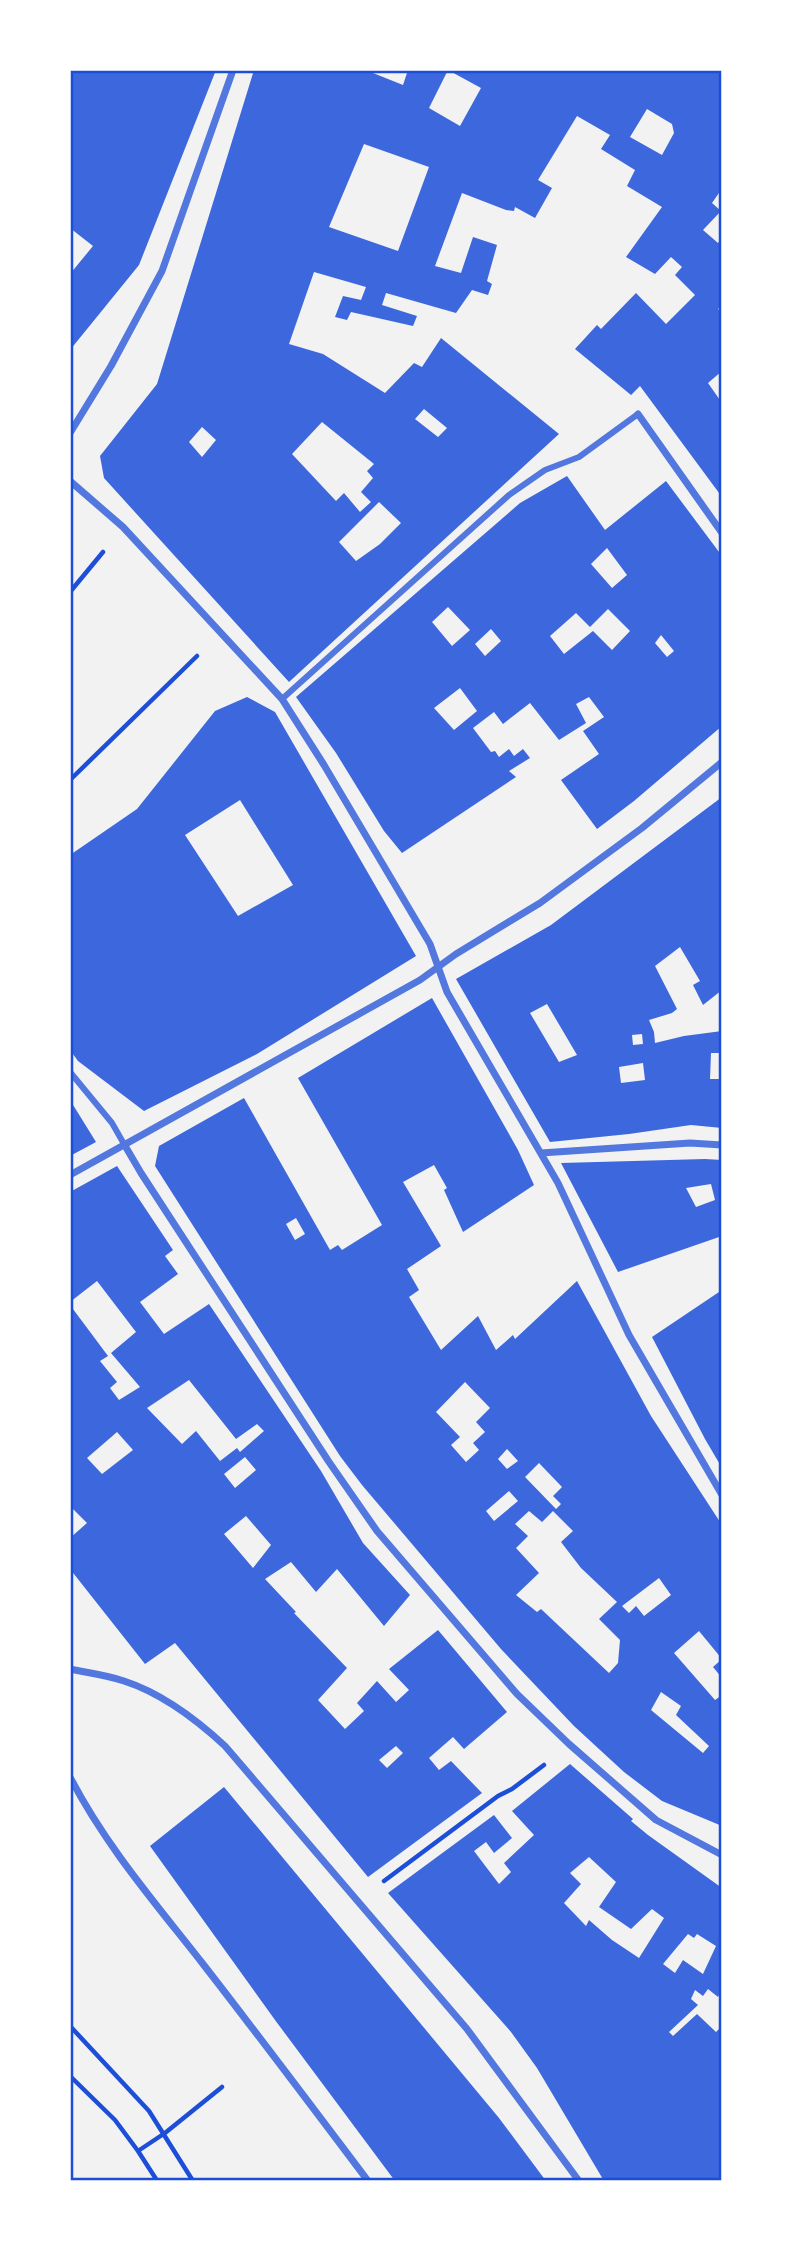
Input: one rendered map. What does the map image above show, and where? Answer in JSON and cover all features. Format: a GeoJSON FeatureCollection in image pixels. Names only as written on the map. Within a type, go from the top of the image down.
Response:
{"type":"FeatureCollection","features":[{"type":"Feature","properties":{"kind":"street"},"geometry":{"type":"LineString","coordinates":[[70,433],[111,366],[162,271],[233,70]]}},
{"type":"Feature","properties":{"kind":"street"},"geometry":{"type":"LineString","coordinates":[[282,699],[509,495],[545,470],[579,457],[638,414],[722,533]]}},
{"type":"Feature","properties":{"kind":"street"},"geometry":{"type":"LineString","coordinates":[[70,481],[123,527],[282,699],[390,873],[430,944],[447,992],[558,1183],[629,1335],[722,1495]]}},
{"type":"Feature","properties":{"kind":"street"},"geometry":{"type":"LineString","coordinates":[[70,1175],[420,980],[456,954],[540,903],[642,828],[722,762]]}},
{"type":"Feature","properties":{"kind":"street"},"geometry":{"type":"LineString","coordinates":[[70,1072],[112,1123],[141,1173],[321,1450],[377,1531],[517,1694],[569,1744],[656,1820],[722,1855]]}},
{"type":"Feature","properties":{"kind":"street"},"geometry":{"type":"LineString","coordinates":[[541,1153],[690,1143],[722,1145]]}},
{"type":"Feature","properties":{"kind":"street"},"geometry":{"type":"LineString","coordinates":[[70,1669],[106,1676],[143,1688],[207,1729],[225,1746],[467,2029],[579,2181]]}},
{"type":"Feature","properties":{"kind":"street"},"geometry":{"type":"LineString","coordinates":[[70,1777],[113,1848],[368,2181]]}},
{"type":"Feature","properties":{"kind":"path"},"geometry":{"type":"LineString","coordinates":[[70,592],[98,558]]}},
{"type":"Feature","properties":{"kind":"path"},"geometry":{"type":"LineString","coordinates":[[70,780],[191,662]]}},
{"type":"Feature","properties":{"kind":"path"},"geometry":{"type":"LineString","coordinates":[[358,1900],[569,1744]]}},
{"type":"Feature","properties":{"kind":"path"},"geometry":{"type":"LineString","coordinates":[[70,2026],[149,2111],[193,2181]]}},
{"type":"Feature","properties":{"kind":"path"},"geometry":{"type":"LineString","coordinates":[[70,2076],[115,2120],[156,2179]]}},
{"type":"Feature","properties":{"kind":"path"},"geometry":{"type":"LineString","coordinates":[[138,2151],[222,2087]]}},
{"type":"Feature","properties":{"kind":"building"},"geometry":{"type":"Polygon","coordinates":[[[70,70],[216,70],[139,265],[70,350],[70,274],[93,246],[70,228],[70,70]]]}},
{"type":"Feature","properties":{"kind":"building"},"geometry":{"type":"Polygon","coordinates":[[[254,70],[375,70],[373,73],[403,85],[408,70],[448,70],[722,70],[722,191],[712,203],[721,211],[703,230],[718,243],[722,238],[722,305],[718,309],[722,313],[722,371],[708,383],[722,403],[722,497],[640,386],[631,395],[575,349],[597,325],[601,329],[636,293],[666,324],[695,295],[675,275],[682,267],[671,257],[655,274],[626,257],[662,207],[627,186],[635,170],[601,149],[610,135],[577,116],[538,180],[552,188],[535,218],[515,207],[514,211],[506,210],[462,193],[435,266],[461,273],[473,237],[497,245],[487,281],[492,284],[488,295],[472,290],[456,313],[386,293],[382,305],[417,316],[413,326],[351,312],[347,320],[335,317],[343,296],[361,300],[366,287],[314,272],[289,344],[323,354],[385,393],[414,363],[422,367],[441,338],[559,434],[289,682],[104,478],[100,456],[157,384],[254,70]],[[448,70],[429,108],[460,126],[481,88],[448,70]],[[647,109],[630,137],[662,155],[674,133],[672,124],[647,109]],[[364,144],[329,227],[398,251],[429,167],[364,144]],[[424,409],[415,419],[438,437],[447,428],[424,409]],[[322,422],[292,454],[336,501],[344,493],[360,512],[371,502],[361,492],[373,478],[367,471],[374,464],[322,422]],[[202,427],[189,442],[202,457],[216,440],[202,427]],[[379,502],[339,542],[356,561],[380,544],[401,523],[379,502]]]}},
{"type":"Feature","properties":{"kind":"building"},"geometry":{"type":"Polygon","coordinates":[[[567,476],[605,530],[666,481],[722,556],[722,726],[597,829],[561,780],[599,754],[583,731],[604,717],[589,697],[576,704],[586,723],[559,740],[530,703],[503,724],[494,712],[473,728],[491,752],[495,751],[499,757],[509,749],[514,756],[523,749],[530,758],[509,771],[516,777],[402,853],[384,831],[336,753],[296,697],[520,503],[567,476]],[[607,548],[591,564],[612,588],[627,575],[607,548]],[[448,607],[432,622],[452,646],[470,630],[448,607]],[[608,609],[590,627],[576,613],[550,636],[564,654],[593,631],[612,650],[630,631],[608,609]],[[491,629],[475,644],[485,656],[501,641],[491,629]],[[661,635],[655,643],[667,657],[674,651],[661,635]],[[460,688],[434,708],[454,730],[477,711],[460,688]]]}},
{"type":"Feature","properties":{"kind":"building"},"geometry":{"type":"Polygon","coordinates":[[[247,697],[275,712],[416,956],[257,1054],[144,1111],[78,1061],[70,1050],[70,855],[137,809],[215,711],[247,697]],[[240,800],[185,835],[238,916],[293,885],[240,800]]]}},
{"type":"Feature","properties":{"kind":"building"},"geometry":{"type":"Polygon","coordinates":[[[722,797],[722,990],[703,1005],[693,985],[700,981],[680,947],[655,966],[677,1009],[649,1020],[655,1043],[722,1031],[722,1053],[711,1053],[710,1079],[722,1079],[722,1128],[691,1125],[550,1142],[456,979],[551,925],[722,797]],[[547,1004],[530,1013],[559,1062],[577,1055],[547,1004]],[[642,1034],[632,1035],[633,1045],[643,1044],[642,1034]],[[643,1063],[619,1067],[621,1083],[645,1080],[643,1063]]]}},
{"type":"Feature","properties":{"kind":"building"},"geometry":{"type":"Polygon","coordinates":[[[432,998],[518,1150],[534,1185],[463,1232],[444,1190],[447,1188],[434,1165],[403,1182],[441,1246],[407,1269],[419,1290],[409,1297],[441,1350],[478,1316],[496,1350],[513,1335],[515,1339],[577,1281],[651,1416],[722,1525],[722,1659],[699,1631],[674,1653],[715,1700],[722,1695],[722,1826],[662,1801],[624,1772],[574,1726],[501,1649],[340,1456],[155,1166],[159,1146],[244,1098],[330,1250],[338,1245],[342,1250],[382,1225],[298,1078],[432,998]],[[296,1218],[286,1224],[295,1240],[305,1234],[296,1218]],[[465,1382],[436,1412],[460,1437],[451,1445],[466,1462],[479,1450],[473,1443],[485,1432],[476,1422],[490,1408],[465,1382]],[[507,1449],[498,1459],[507,1469],[518,1461],[507,1449]],[[539,1463],[525,1477],[556,1509],[561,1504],[553,1496],[562,1487],[539,1463]],[[509,1491],[486,1511],[494,1521],[518,1501],[509,1491]],[[529,1511],[515,1524],[528,1536],[516,1548],[539,1573],[516,1595],[537,1612],[541,1609],[609,1673],[618,1663],[620,1640],[599,1619],[617,1602],[581,1568],[561,1542],[573,1531],[553,1511],[542,1522],[529,1511]],[[659,1578],[622,1606],[629,1613],[636,1606],[644,1616],[671,1595],[659,1578]],[[661,1692],[651,1710],[703,1753],[709,1746],[676,1715],[681,1706],[661,1692]]]}},
{"type":"Feature","properties":{"kind":"building"},"geometry":{"type":"Polygon","coordinates":[[[70,1100],[96,1142],[70,1156],[70,1100]]]}},
{"type":"Feature","properties":{"kind":"building"},"geometry":{"type":"Polygon","coordinates":[[[722,1160],[722,1236],[618,1272],[561,1163],[722,1160]],[[711,1184],[686,1188],[696,1207],[715,1200],[711,1184]]]}},
{"type":"Feature","properties":{"kind":"building"},"geometry":{"type":"Polygon","coordinates":[[[117,1166],[173,1250],[165,1256],[178,1274],[140,1302],[164,1334],[209,1304],[321,1471],[363,1543],[410,1595],[384,1626],[337,1569],[316,1592],[291,1562],[265,1579],[347,1668],[318,1700],[345,1729],[364,1711],[357,1703],[377,1681],[396,1702],[409,1690],[389,1669],[438,1630],[507,1712],[464,1749],[453,1737],[429,1758],[439,1770],[451,1761],[482,1793],[368,1877],[175,1643],[145,1664],[70,1569],[70,1538],[87,1523],[70,1506],[70,1305],[108,1356],[100,1361],[117,1382],[110,1388],[119,1400],[140,1387],[111,1353],[136,1332],[97,1281],[70,1302],[70,1192],[117,1166]],[[189,1380],[147,1408],[182,1444],[196,1431],[220,1461],[237,1448],[240,1452],[264,1431],[257,1424],[236,1439],[189,1380]],[[117,1432],[87,1458],[102,1474],[133,1450],[117,1432]],[[245,1457],[224,1474],[235,1488],[256,1470],[245,1457]],[[246,1516],[224,1534],[253,1568],[271,1545],[246,1516]],[[396,1746],[379,1760],[387,1768],[403,1753],[396,1746]]]}},
{"type":"Feature","properties":{"kind":"building"},"geometry":{"type":"Polygon","coordinates":[[[722,1290],[722,1468],[652,1337],[722,1290]]]}},
{"type":"Feature","properties":{"kind":"building"},"geometry":{"type":"Polygon","coordinates":[[[722,1659],[722,1678],[713,1667],[722,1659]]]}},
{"type":"Feature","properties":{"kind":"building"},"geometry":{"type":"Polygon","coordinates":[[[570,1764],[648,1835],[722,1888],[722,1989],[718,1997],[708,1989],[703,1996],[695,1990],[691,1999],[698,2005],[669,2032],[673,2036],[697,2014],[716,2032],[719,2029],[722,2032],[722,2181],[604,2181],[537,2068],[511,2032],[388,1893],[494,1815],[512,1838],[494,1853],[486,1842],[474,1851],[499,1884],[511,1872],[504,1863],[534,1835],[512,1811],[570,1764]],[[589,1857],[570,1873],[581,1884],[564,1903],[586,1926],[589,1920],[639,1958],[664,1918],[652,1909],[631,1929],[599,1907],[616,1882],[589,1857]],[[688,1934],[663,1964],[675,1973],[683,1960],[703,1974],[716,1946],[697,1934],[694,1938],[688,1934]]]}},
{"type":"Feature","properties":{"kind":"building"},"geometry":{"type":"Polygon","coordinates":[[[224,1787],[499,2118],[546,2181],[395,2181],[150,1846],[224,1787]]]}}]}
